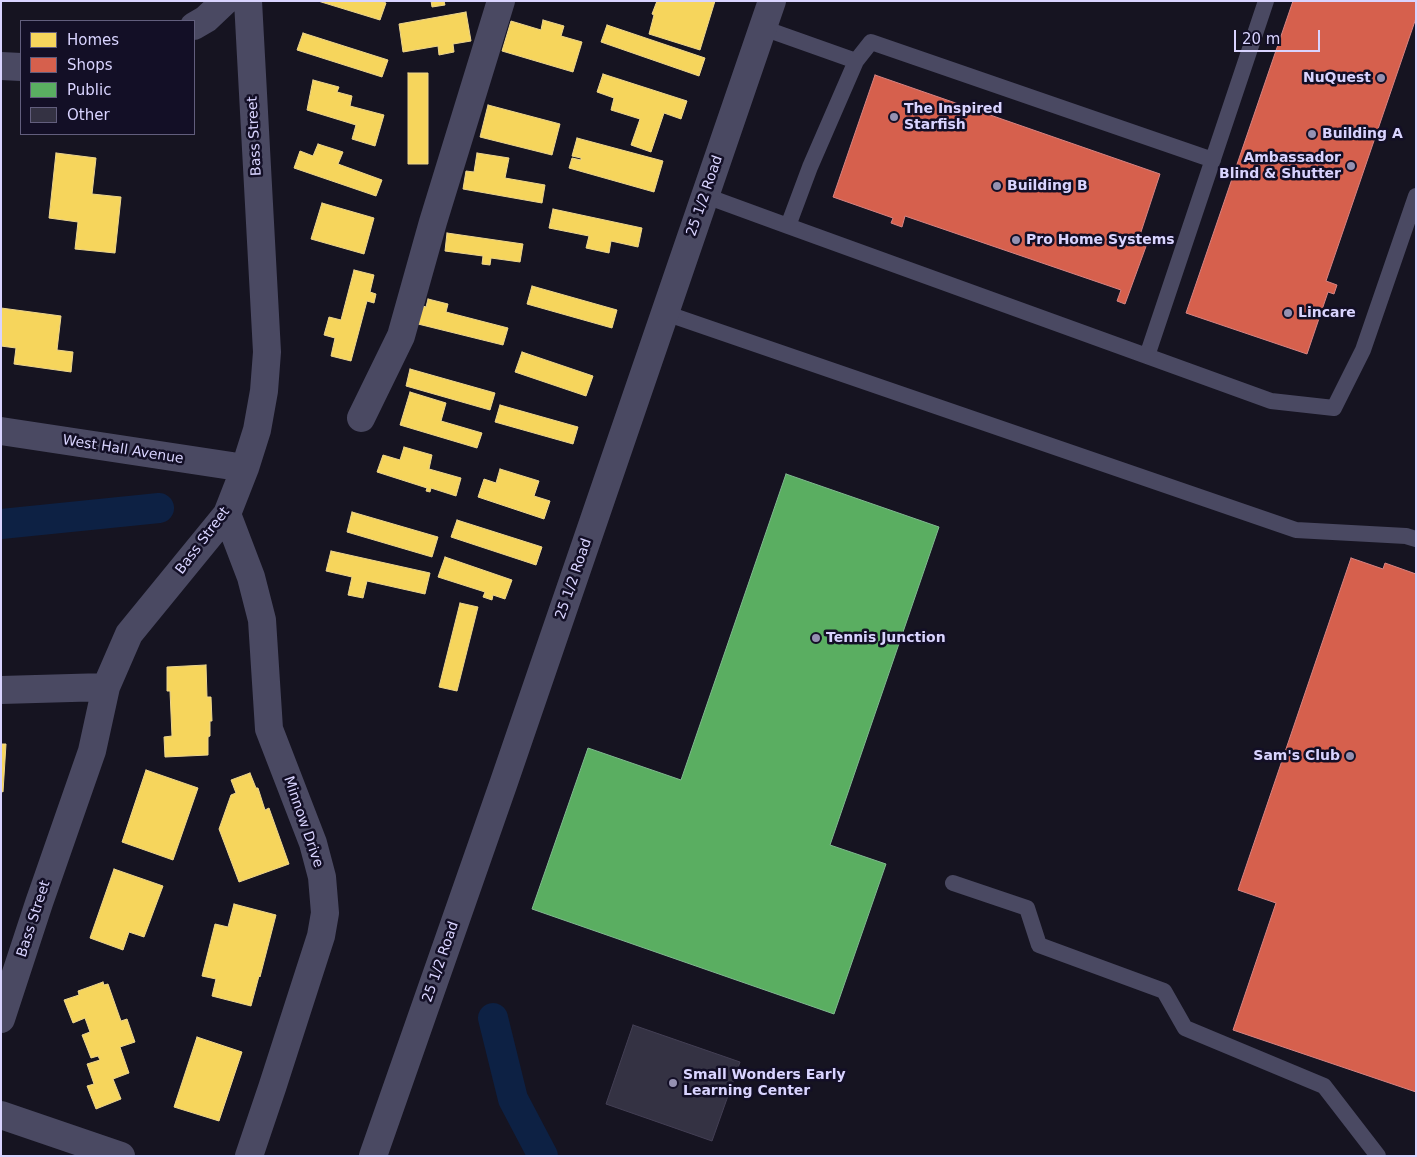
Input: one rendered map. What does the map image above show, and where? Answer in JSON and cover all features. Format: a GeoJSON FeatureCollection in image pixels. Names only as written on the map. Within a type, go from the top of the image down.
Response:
{"type":"FeatureCollection","features":[{"type":"Feature","properties":{"kind":"street"},"geometry":{"type":"LineString","coordinates":[[195,25],[206,19],[225,1]]}},
{"type":"Feature","properties":{"kind":"street","name":"Bass Street"},"geometry":{"type":"LineString","coordinates":[[1,1019],[92,751],[106,687],[129,634],[227,514],[257,430],[264,391],[267,352],[248,1]]}},
{"type":"Feature","properties":{"kind":"street"},"geometry":{"type":"LineString","coordinates":[[360,418],[401,336],[433,222],[501,1]]}},
{"type":"Feature","properties":{"kind":"street","name":"25 1/2 Road"},"geometry":{"type":"LineString","coordinates":[[373,1156],[772,1]]}},
{"type":"Feature","properties":{"kind":"street"},"geometry":{"type":"LineString","coordinates":[[1,66],[20,67]]}},
{"type":"Feature","properties":{"kind":"street","name":"West Hall Avenue"},"geometry":{"type":"LineString","coordinates":[[1,431],[245,468]]}},
{"type":"Feature","properties":{"kind":"street","name":"Minnow Drive"},"geometry":{"type":"LineString","coordinates":[[227,514],[250,577],[262,620],[269,729],[313,843],[322,877],[325,913],[321,936],[249,1156]]}},
{"type":"Feature","properties":{"kind":"street"},"geometry":{"type":"LineString","coordinates":[[1,690],[106,687]]}},
{"type":"Feature","properties":{"kind":"street"},"geometry":{"type":"LineString","coordinates":[[1,1115],[121,1156]]}},
{"type":"Feature","properties":{"kind":"lane"},"geometry":{"type":"LineString","coordinates":[[1147,356],[1266,1]]}},
{"type":"Feature","properties":{"kind":"lane"},"geometry":{"type":"LineString","coordinates":[[763,28],[856,61]]}},
{"type":"Feature","properties":{"kind":"lane"},"geometry":{"type":"LineString","coordinates":[[788,226],[810,166],[856,61],[871,42],[1213,160]]}},
{"type":"Feature","properties":{"kind":"lane"},"geometry":{"type":"LineString","coordinates":[[706,196],[1271,401],[1334,408],[1363,350],[1416,196]]}},
{"type":"Feature","properties":{"kind":"lane"},"geometry":{"type":"LineString","coordinates":[[665,313],[1296,530],[1406,536],[1416,539]]}},
{"type":"Feature","properties":{"kind":"lane"},"geometry":{"type":"LineString","coordinates":[[953,883],[1027,908],[1039,945],[1164,991],[1185,1028],[1324,1086],[1378,1156]]}},
{"type":"Feature","properties":{"kind":"building: Homes"},"geometry":{"type":"Polygon","coordinates":[[[318,1],[381,1],[386,3],[380,20],[318,1]]]}},
{"type":"Feature","properties":{"kind":"building: Homes"},"geometry":{"type":"Polygon","coordinates":[[[431,1],[444,1],[445,5],[432,7],[431,1]]]}},
{"type":"Feature","properties":{"kind":"building: Homes"},"geometry":{"type":"Polygon","coordinates":[[[657,1],[715,1],[700,50],[649,34],[654,15],[652,14],[657,1]]]}},
{"type":"Feature","properties":{"kind":"building: Homes"},"geometry":{"type":"Polygon","coordinates":[[[466,12],[471,41],[453,44],[454,52],[439,55],[438,46],[403,52],[399,24],[466,12]]]}},
{"type":"Feature","properties":{"kind":"building: Homes"},"geometry":{"type":"Polygon","coordinates":[[[543,20],[564,26],[561,36],[582,42],[573,72],[502,51],[511,21],[541,30],[543,20]]]}},
{"type":"Feature","properties":{"kind":"building: Homes"},"geometry":{"type":"Polygon","coordinates":[[[607,25],[705,58],[699,76],[601,42],[607,25]]]}},
{"type":"Feature","properties":{"kind":"building: Homes"},"geometry":{"type":"Polygon","coordinates":[[[303,33],[388,60],[382,77],[297,50],[303,33]]]}},
{"type":"Feature","properties":{"kind":"building: Homes"},"geometry":{"type":"Polygon","coordinates":[[[408,73],[428,73],[428,164],[408,164],[408,73]]]}},
{"type":"Feature","properties":{"kind":"building: Homes"},"geometry":{"type":"Polygon","coordinates":[[[603,74],[687,101],[681,119],[664,113],[651,152],[631,145],[640,119],[611,110],[614,98],[597,92],[603,74]]]}},
{"type":"Feature","properties":{"kind":"building: Homes"},"geometry":{"type":"Polygon","coordinates":[[[313,80],[339,87],[337,92],[352,96],[350,106],[384,115],[375,146],[352,139],[356,125],[307,110],[313,80]]]}},
{"type":"Feature","properties":{"kind":"building: Homes"},"geometry":{"type":"Polygon","coordinates":[[[488,105],[560,124],[552,155],[480,137],[488,105]]]}},
{"type":"Feature","properties":{"kind":"building: Homes"},"geometry":{"type":"Polygon","coordinates":[[[577,138],[663,161],[654,192],[569,168],[572,158],[581,160],[581,158],[572,156],[577,138]]]}},
{"type":"Feature","properties":{"kind":"building: Homes"},"geometry":{"type":"Polygon","coordinates":[[[318,144],[343,152],[338,164],[382,180],[376,196],[294,168],[300,151],[313,156],[318,144]]]}},
{"type":"Feature","properties":{"kind":"building: Homes"},"geometry":{"type":"Polygon","coordinates":[[[56,153],[96,158],[92,194],[121,197],[115,253],[75,249],[78,222],[49,218],[56,153]]]}},
{"type":"Feature","properties":{"kind":"building: Homes"},"geometry":{"type":"Polygon","coordinates":[[[477,153],[509,158],[505,178],[545,185],[542,203],[463,189],[466,171],[474,172],[477,153]]]}},
{"type":"Feature","properties":{"kind":"building: Homes"},"geometry":{"type":"Polygon","coordinates":[[[322,203],[374,218],[364,254],[311,239],[322,203]]]}},
{"type":"Feature","properties":{"kind":"building: Homes"},"geometry":{"type":"Polygon","coordinates":[[[553,209],[642,228],[638,247],[611,241],[609,253],[586,248],[589,236],[549,228],[553,209]]]}},
{"type":"Feature","properties":{"kind":"building: Homes"},"geometry":{"type":"Polygon","coordinates":[[[447,233],[523,244],[520,262],[491,258],[490,265],[482,264],[483,256],[445,251],[447,233]]]}},
{"type":"Feature","properties":{"kind":"building: Homes"},"geometry":{"type":"Polygon","coordinates":[[[354,270],[374,275],[370,292],[376,294],[374,303],[367,301],[351,361],[331,356],[335,338],[324,335],[329,317],[341,320],[354,270]]]}},
{"type":"Feature","properties":{"kind":"building: Homes"},"geometry":{"type":"Polygon","coordinates":[[[532,286],[617,310],[612,328],[527,304],[532,286]]]}},
{"type":"Feature","properties":{"kind":"building: Homes"},"geometry":{"type":"Polygon","coordinates":[[[428,299],[448,304],[446,312],[508,328],[503,345],[418,324],[423,306],[426,307],[428,299]]]}},
{"type":"Feature","properties":{"kind":"building: Homes"},"geometry":{"type":"Polygon","coordinates":[[[1,308],[61,316],[57,350],[73,352],[71,372],[14,364],[16,348],[1,346],[1,308]]]}},
{"type":"Feature","properties":{"kind":"building: Homes"},"geometry":{"type":"Polygon","coordinates":[[[522,352],[593,376],[586,396],[515,372],[522,352]]]}},
{"type":"Feature","properties":{"kind":"building: Homes"},"geometry":{"type":"Polygon","coordinates":[[[410,369],[495,393],[490,410],[406,386],[410,369]]]}},
{"type":"Feature","properties":{"kind":"building: Homes"},"geometry":{"type":"Polygon","coordinates":[[[410,392],[446,403],[441,421],[482,433],[477,448],[400,425],[410,392]]]}},
{"type":"Feature","properties":{"kind":"building: Homes"},"geometry":{"type":"Polygon","coordinates":[[[500,405],[578,427],[573,444],[495,422],[500,405]]]}},
{"type":"Feature","properties":{"kind":"building: Homes"},"geometry":{"type":"Polygon","coordinates":[[[404,447],[432,455],[429,469],[461,478],[456,496],[431,488],[430,492],[426,491],[427,488],[377,472],[383,455],[400,460],[404,447]]]}},
{"type":"Feature","properties":{"kind":"building: Homes"},"geometry":{"type":"Polygon","coordinates":[[[500,469],[539,481],[534,496],[550,501],[544,519],[478,497],[484,479],[496,483],[500,469]]]}},
{"type":"Feature","properties":{"kind":"building: Homes"},"geometry":{"type":"Polygon","coordinates":[[[352,512],[438,537],[432,557],[347,532],[352,512]]]}},
{"type":"Feature","properties":{"kind":"building: Homes"},"geometry":{"type":"Polygon","coordinates":[[[457,520],[542,547],[536,565],[451,537],[457,520]]]}},
{"type":"Feature","properties":{"kind":"building: Homes"},"geometry":{"type":"Polygon","coordinates":[[[331,551],[430,573],[425,594],[367,581],[363,598],[348,595],[352,577],[326,571],[331,551]]]}},
{"type":"Feature","properties":{"kind":"building: Homes"},"geometry":{"type":"Polygon","coordinates":[[[445,557],[512,580],[505,599],[493,595],[492,600],[483,597],[485,592],[438,577],[445,557]]]}},
{"type":"Feature","properties":{"kind":"building: Homes"},"geometry":{"type":"Polygon","coordinates":[[[460,603],[478,607],[457,691],[439,687],[460,603]]]}},
{"type":"Feature","properties":{"kind":"building: Homes"},"geometry":{"type":"Polygon","coordinates":[[[206,665],[207,697],[211,697],[212,721],[210,721],[210,736],[208,737],[208,755],[165,757],[164,737],[172,736],[170,691],[167,691],[167,667],[206,665]]]}},
{"type":"Feature","properties":{"kind":"building: Homes"},"geometry":{"type":"Polygon","coordinates":[[[1,744],[6,744],[3,792],[1,791],[1,744]]]}},
{"type":"Feature","properties":{"kind":"building: Homes"},"geometry":{"type":"Polygon","coordinates":[[[146,770],[198,788],[173,860],[122,842],[146,770]]]}},
{"type":"Feature","properties":{"kind":"building: Homes"},"geometry":{"type":"Polygon","coordinates":[[[250,773],[256,788],[258,788],[265,810],[269,808],[289,864],[239,882],[219,829],[231,795],[236,793],[231,780],[250,773]]]}},
{"type":"Feature","properties":{"kind":"building: Homes"},"geometry":{"type":"Polygon","coordinates":[[[114,869],[163,886],[144,937],[129,932],[123,950],[90,938],[114,869]]]}},
{"type":"Feature","properties":{"kind":"building: Homes"},"geometry":{"type":"Polygon","coordinates":[[[234,904],[276,915],[251,1006],[212,996],[216,979],[202,976],[215,924],[228,927],[234,904]]]}},
{"type":"Feature","properties":{"kind":"building: Homes"},"geometry":{"type":"Polygon","coordinates":[[[103,982],[104,985],[108,984],[121,1021],[127,1019],[135,1042],[120,1047],[129,1073],[113,1079],[121,1099],[96,1109],[87,1086],[94,1084],[87,1064],[100,1060],[98,1056],[91,1058],[82,1035],[90,1032],[85,1018],[73,1023],[64,1000],[79,995],[78,991],[103,982]]]}},
{"type":"Feature","properties":{"kind":"building: Homes"},"geometry":{"type":"Polygon","coordinates":[[[197,1037],[242,1052],[219,1121],[174,1107],[197,1037]]]}},
{"type":"Feature","properties":{"kind":"building: Shops","name":"Building A"},"geometry":{"type":"Polygon","coordinates":[[[1293,1],[1416,1],[1416,18],[1326,281],[1337,285],[1334,294],[1328,292],[1307,354],[1186,313],[1293,1]]]}},
{"type":"Feature","properties":{"kind":"building: Shops","name":"Building B"},"geometry":{"type":"Polygon","coordinates":[[[875,75],[1160,174],[1139,238],[1148,241],[1125,304],[1117,301],[1121,290],[905,216],[902,227],[891,223],[893,218],[833,197],[875,75]]]}},
{"type":"Feature","properties":{"kind":"building: Shops","name":"Sam's Club"},"geometry":{"type":"Polygon","coordinates":[[[1351,558],[1383,569],[1385,563],[1416,574],[1416,1092],[1233,1030],[1276,903],[1238,890],[1351,558]]]}},
{"type":"Feature","properties":{"kind":"building: Public","name":"Tennis Junction"},"geometry":{"type":"Polygon","coordinates":[[[786,474],[939,527],[830,845],[886,864],[834,1014],[532,909],[588,748],[681,780],[786,474]]]}},
{"type":"Feature","properties":{"kind":"building: Other","name":"Small Wonders Early Learning Center"},"geometry":{"type":"Polygon","coordinates":[[[633,1025],[740,1062],[712,1141],[606,1104],[633,1025]]]}},
{"type":"Feature","properties":{"kind":"waterway"},"geometry":{"type":"LineString","coordinates":[[1,524],[159,508]]}},
{"type":"Feature","properties":{"kind":"waterway"},"geometry":{"type":"LineString","coordinates":[[493,1018],[513,1099],[543,1156]]}},
{"type":"Feature","properties":{"kind":"place","name":"NuQuest"},"geometry":{"type":"Point","coordinates":[1381,78]}},
{"type":"Feature","properties":{"kind":"place","name":"The Inspired Starfish"},"geometry":{"type":"Point","coordinates":[894,117]}},
{"type":"Feature","properties":{"kind":"place","name":"Building A"},"geometry":{"type":"Point","coordinates":[1312,134]}},
{"type":"Feature","properties":{"kind":"place","name":"Ambassador Blind & Shutter"},"geometry":{"type":"Point","coordinates":[1351,166]}},
{"type":"Feature","properties":{"kind":"place","name":"Building B"},"geometry":{"type":"Point","coordinates":[997,186]}},
{"type":"Feature","properties":{"kind":"place","name":"Pro Home Systems"},"geometry":{"type":"Point","coordinates":[1016,240]}},
{"type":"Feature","properties":{"kind":"place","name":"Lincare"},"geometry":{"type":"Point","coordinates":[1288,313]}},
{"type":"Feature","properties":{"kind":"place","name":"Tennis Junction"},"geometry":{"type":"Point","coordinates":[816,638]}},
{"type":"Feature","properties":{"kind":"place","name":"Sam's Club"},"geometry":{"type":"Point","coordinates":[1350,756]}},
{"type":"Feature","properties":{"kind":"place","name":"Small Wonders Early Learning Center"},"geometry":{"type":"Point","coordinates":[673,1083]}}]}
